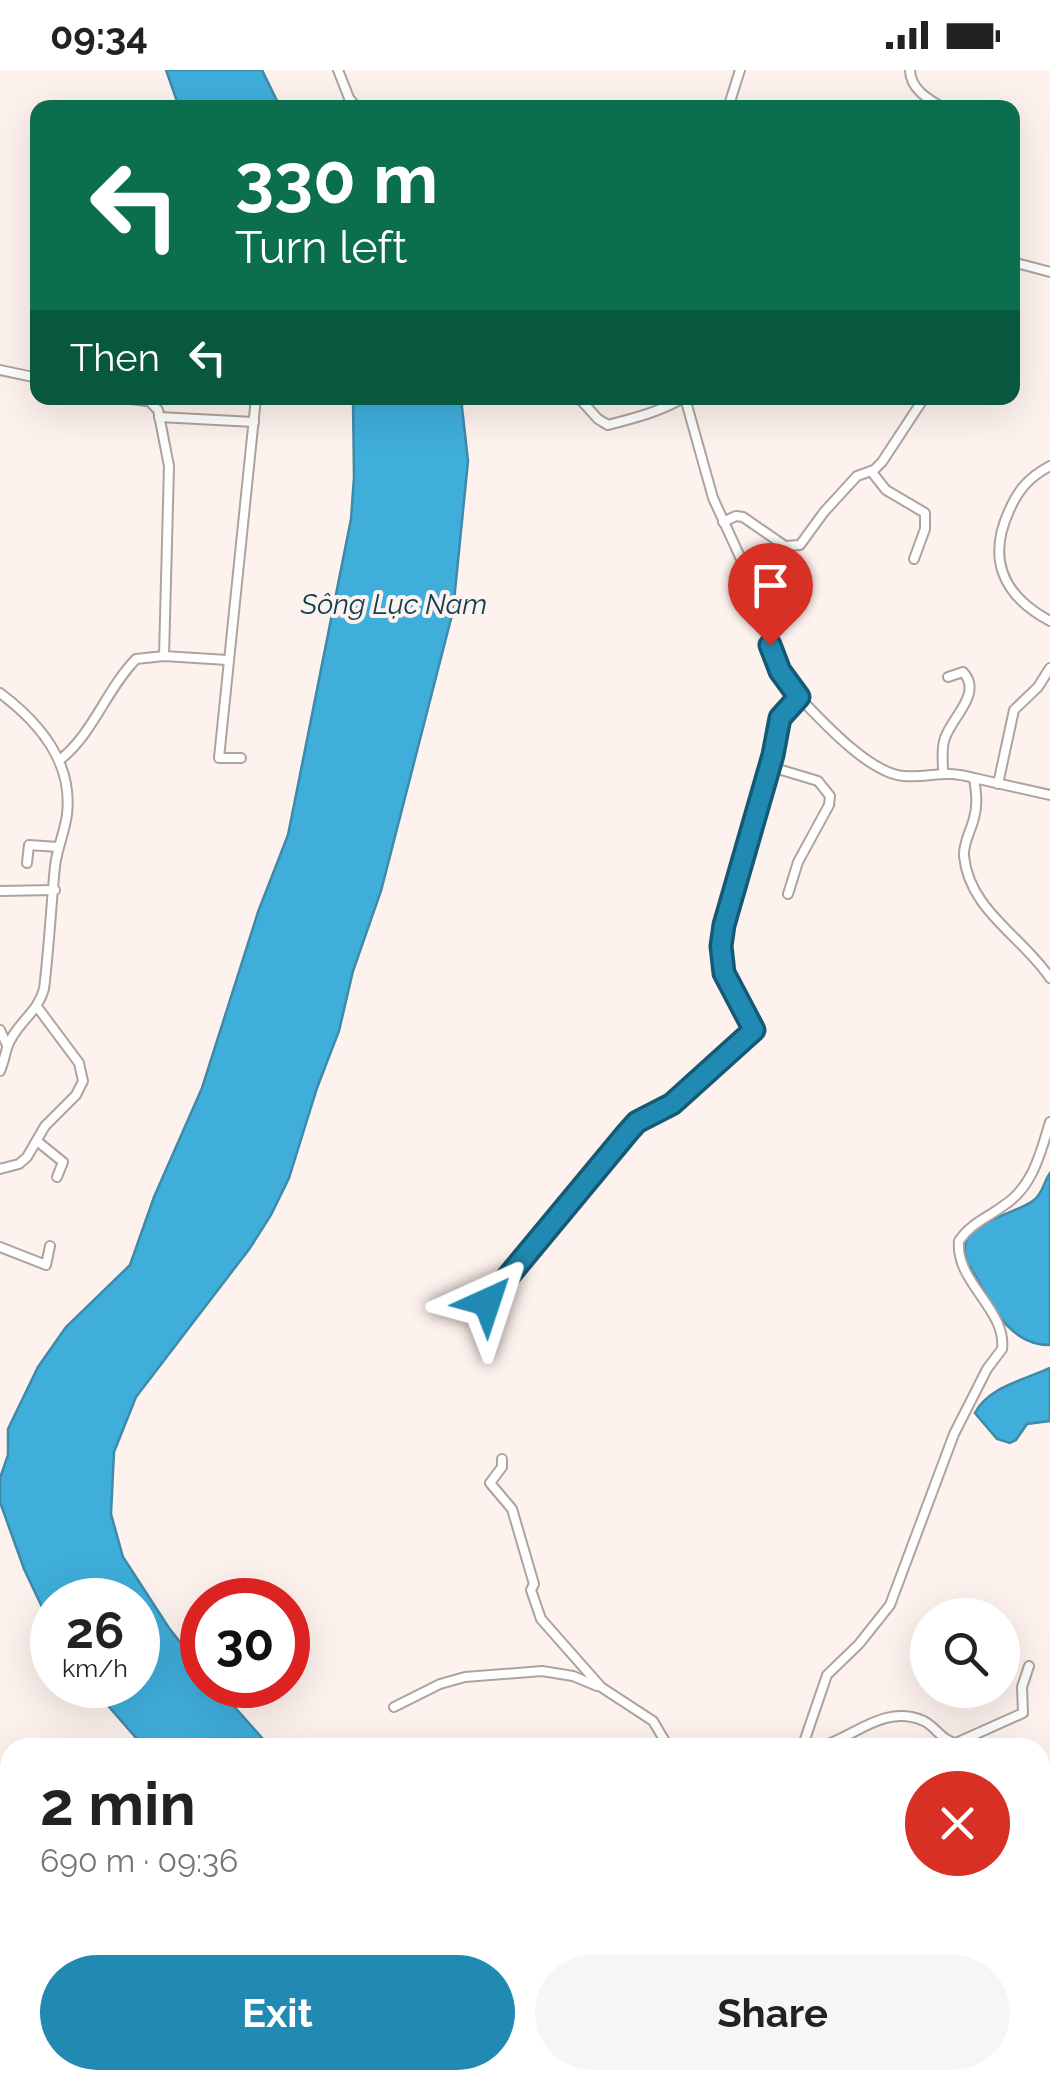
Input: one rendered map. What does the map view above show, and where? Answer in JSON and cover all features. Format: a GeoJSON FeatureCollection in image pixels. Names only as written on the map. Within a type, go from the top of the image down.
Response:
{"type":"FeatureCollection","features":[{"type":"Feature","properties":{"kind":"street"},"geometry":{"type":"LineString","coordinates":[[338,70],[351,100]]}},
{"type":"Feature","properties":{"kind":"street"},"geometry":{"type":"LineString","coordinates":[[731,100],[740,70]]}},
{"type":"Feature","properties":{"kind":"street"},"geometry":{"type":"LineString","coordinates":[[910,70],[910,78],[930,100]]}},
{"type":"Feature","properties":{"kind":"street"},"geometry":{"type":"LineString","coordinates":[[1020,264],[1050,272]]}},
{"type":"Feature","properties":{"kind":"street"},"geometry":{"type":"LineString","coordinates":[[0,370],[30,376]]}},
{"type":"Feature","properties":{"kind":"street"},"geometry":{"type":"LineString","coordinates":[[154,405],[169,466],[164,656]]}},
{"type":"Feature","properties":{"kind":"street"},"geometry":{"type":"LineString","coordinates":[[241,758],[219,758],[255,405]]}},
{"type":"Feature","properties":{"kind":"street"},"geometry":{"type":"LineString","coordinates":[[586,405],[598,420],[608,424],[635,415],[655,414],[671,405]]}},
{"type":"Feature","properties":{"kind":"street"},"geometry":{"type":"LineString","coordinates":[[686,405],[713,498],[764,607],[774,661],[799,697],[876,766],[905,776],[944,772],[1050,795]]}},
{"type":"Feature","properties":{"kind":"street"},"geometry":{"type":"LineString","coordinates":[[723,522],[742,517],[794,548],[809,537],[822,515],[857,476],[882,462],[919,405]]}},
{"type":"Feature","properties":{"kind":"street"},"geometry":{"type":"LineString","coordinates":[[159,416],[254,422]]}},
{"type":"Feature","properties":{"kind":"street"},"geometry":{"type":"LineString","coordinates":[[1050,466],[1020,489],[1003,526],[998,553],[1010,588],[1050,620]]}},
{"type":"Feature","properties":{"kind":"street"},"geometry":{"type":"LineString","coordinates":[[872,471],[886,490],[925,513],[925,529],[914,558]]}},
{"type":"Feature","properties":{"kind":"street"},"geometry":{"type":"LineString","coordinates":[[61,759],[86,733],[132,662],[164,656],[227,660]]}},
{"type":"Feature","properties":{"kind":"street"},"geometry":{"type":"LineString","coordinates":[[998,784],[1008,751],[1011,716],[1050,668]]}},
{"type":"Feature","properties":{"kind":"street"},"geometry":{"type":"LineString","coordinates":[[944,772],[944,738],[970,690],[970,679],[962,672],[948,677]]}},
{"type":"Feature","properties":{"kind":"street"},"geometry":{"type":"LineString","coordinates":[[0,693],[38,728],[61,759],[68,792],[68,810],[58,847],[44,989],[38,1008],[7,1045],[0,1071]]}},
{"type":"Feature","properties":{"kind":"street"},"geometry":{"type":"LineString","coordinates":[[480,1302],[491,1300],[637,1122],[672,1104],[752,1034],[754,1026],[724,973],[721,946],[780,718],[799,697]]}},
{"type":"Feature","properties":{"kind":"street"},"geometry":{"type":"LineString","coordinates":[[768,766],[818,780],[830,796],[798,862],[788,894]]}},
{"type":"Feature","properties":{"kind":"street"},"geometry":{"type":"LineString","coordinates":[[974,778],[976,809],[964,849],[970,876],[997,922],[1038,960],[1050,978]]}},
{"type":"Feature","properties":{"kind":"street"},"geometry":{"type":"LineString","coordinates":[[27,863],[29,845],[58,847]]}},
{"type":"Feature","properties":{"kind":"street"},"geometry":{"type":"LineString","coordinates":[[0,891],[54,890]]}},
{"type":"Feature","properties":{"kind":"street"},"geometry":{"type":"LineString","coordinates":[[0,1169],[19,1164],[83,1082],[79,1063],[38,1008]]}},
{"type":"Feature","properties":{"kind":"street"},"geometry":{"type":"LineString","coordinates":[[0,1030],[7,1045]]}},
{"type":"Feature","properties":{"kind":"street"},"geometry":{"type":"LineString","coordinates":[[805,1738],[826,1675],[859,1644],[890,1605],[954,1434],[987,1369],[1002,1349],[1001,1332],[965,1272],[958,1241],[974,1224],[1014,1199],[1026,1184],[1050,1122]]}},
{"type":"Feature","properties":{"kind":"street"},"geometry":{"type":"LineString","coordinates":[[37,1142],[63,1162],[57,1176]]}},
{"type":"Feature","properties":{"kind":"street"},"geometry":{"type":"LineString","coordinates":[[0,1247],[46,1265],[50,1246]]}},
{"type":"Feature","properties":{"kind":"street"},"geometry":{"type":"LineString","coordinates":[[502,1460],[502,1468],[490,1483],[516,1516],[539,1614],[601,1688]]}},
{"type":"Feature","properties":{"kind":"street"},"geometry":{"type":"LineString","coordinates":[[973,1738],[1024,1713],[1022,1686],[1028,1666]]}},
{"type":"Feature","properties":{"kind":"street"},"geometry":{"type":"LineString","coordinates":[[394,1707],[452,1679],[556,1672],[601,1688],[653,1721],[663,1738]]}},
{"type":"Feature","properties":{"kind":"street"},"geometry":{"type":"LineString","coordinates":[[837,1738],[871,1721],[895,1717],[924,1721],[943,1738]]}},
{"type":"Feature","properties":{"kind":"water"},"geometry":{"type":"Polygon","coordinates":[[[166,70],[262,70],[277,100],[177,100],[166,70]]]}},
{"type":"Feature","properties":{"kind":"water","name":"Sông Lục Nam"},"geometry":{"type":"Polygon","coordinates":[[[353,405],[462,405],[468,461],[453,611],[381,891],[289,1178],[250,1248],[136,1397],[114,1452],[111,1514],[123,1557],[137,1578],[30,1578],[30,1582],[0,1502],[8,1429],[38,1367],[66,1327],[130,1265],[154,1197],[202,1088],[258,912],[288,835],[351,519],[353,405]]]}},
{"type":"Feature","properties":{"kind":"water"},"geometry":{"type":"Polygon","coordinates":[[[1050,1173],[1050,1345],[1021,1337],[1000,1317],[968,1264],[965,1250],[967,1239],[975,1230],[1034,1200],[1050,1173]]]}},
{"type":"Feature","properties":{"kind":"water"},"geometry":{"type":"Polygon","coordinates":[[[1050,1368],[1050,1421],[1027,1424],[1010,1443],[997,1439],[975,1413],[981,1404],[1008,1385],[1050,1368]]]}},
{"type":"Feature","properties":{"kind":"water","name":"Sông Lục Nam"},"geometry":{"type":"Polygon","coordinates":[[[160,1614],[180,1642],[180,1708],[235,1708],[262,1738],[136,1738],[110,1708],[160,1708],[160,1614]]]}},
{"type":"Feature","properties":{"kind":"route"},"geometry":{"type":"LineString","coordinates":[[487,1302],[637,1122],[672,1104],[754,1030],[724,973],[721,946],[780,718],[799,697],[774,661],[770,645]]}}]}
